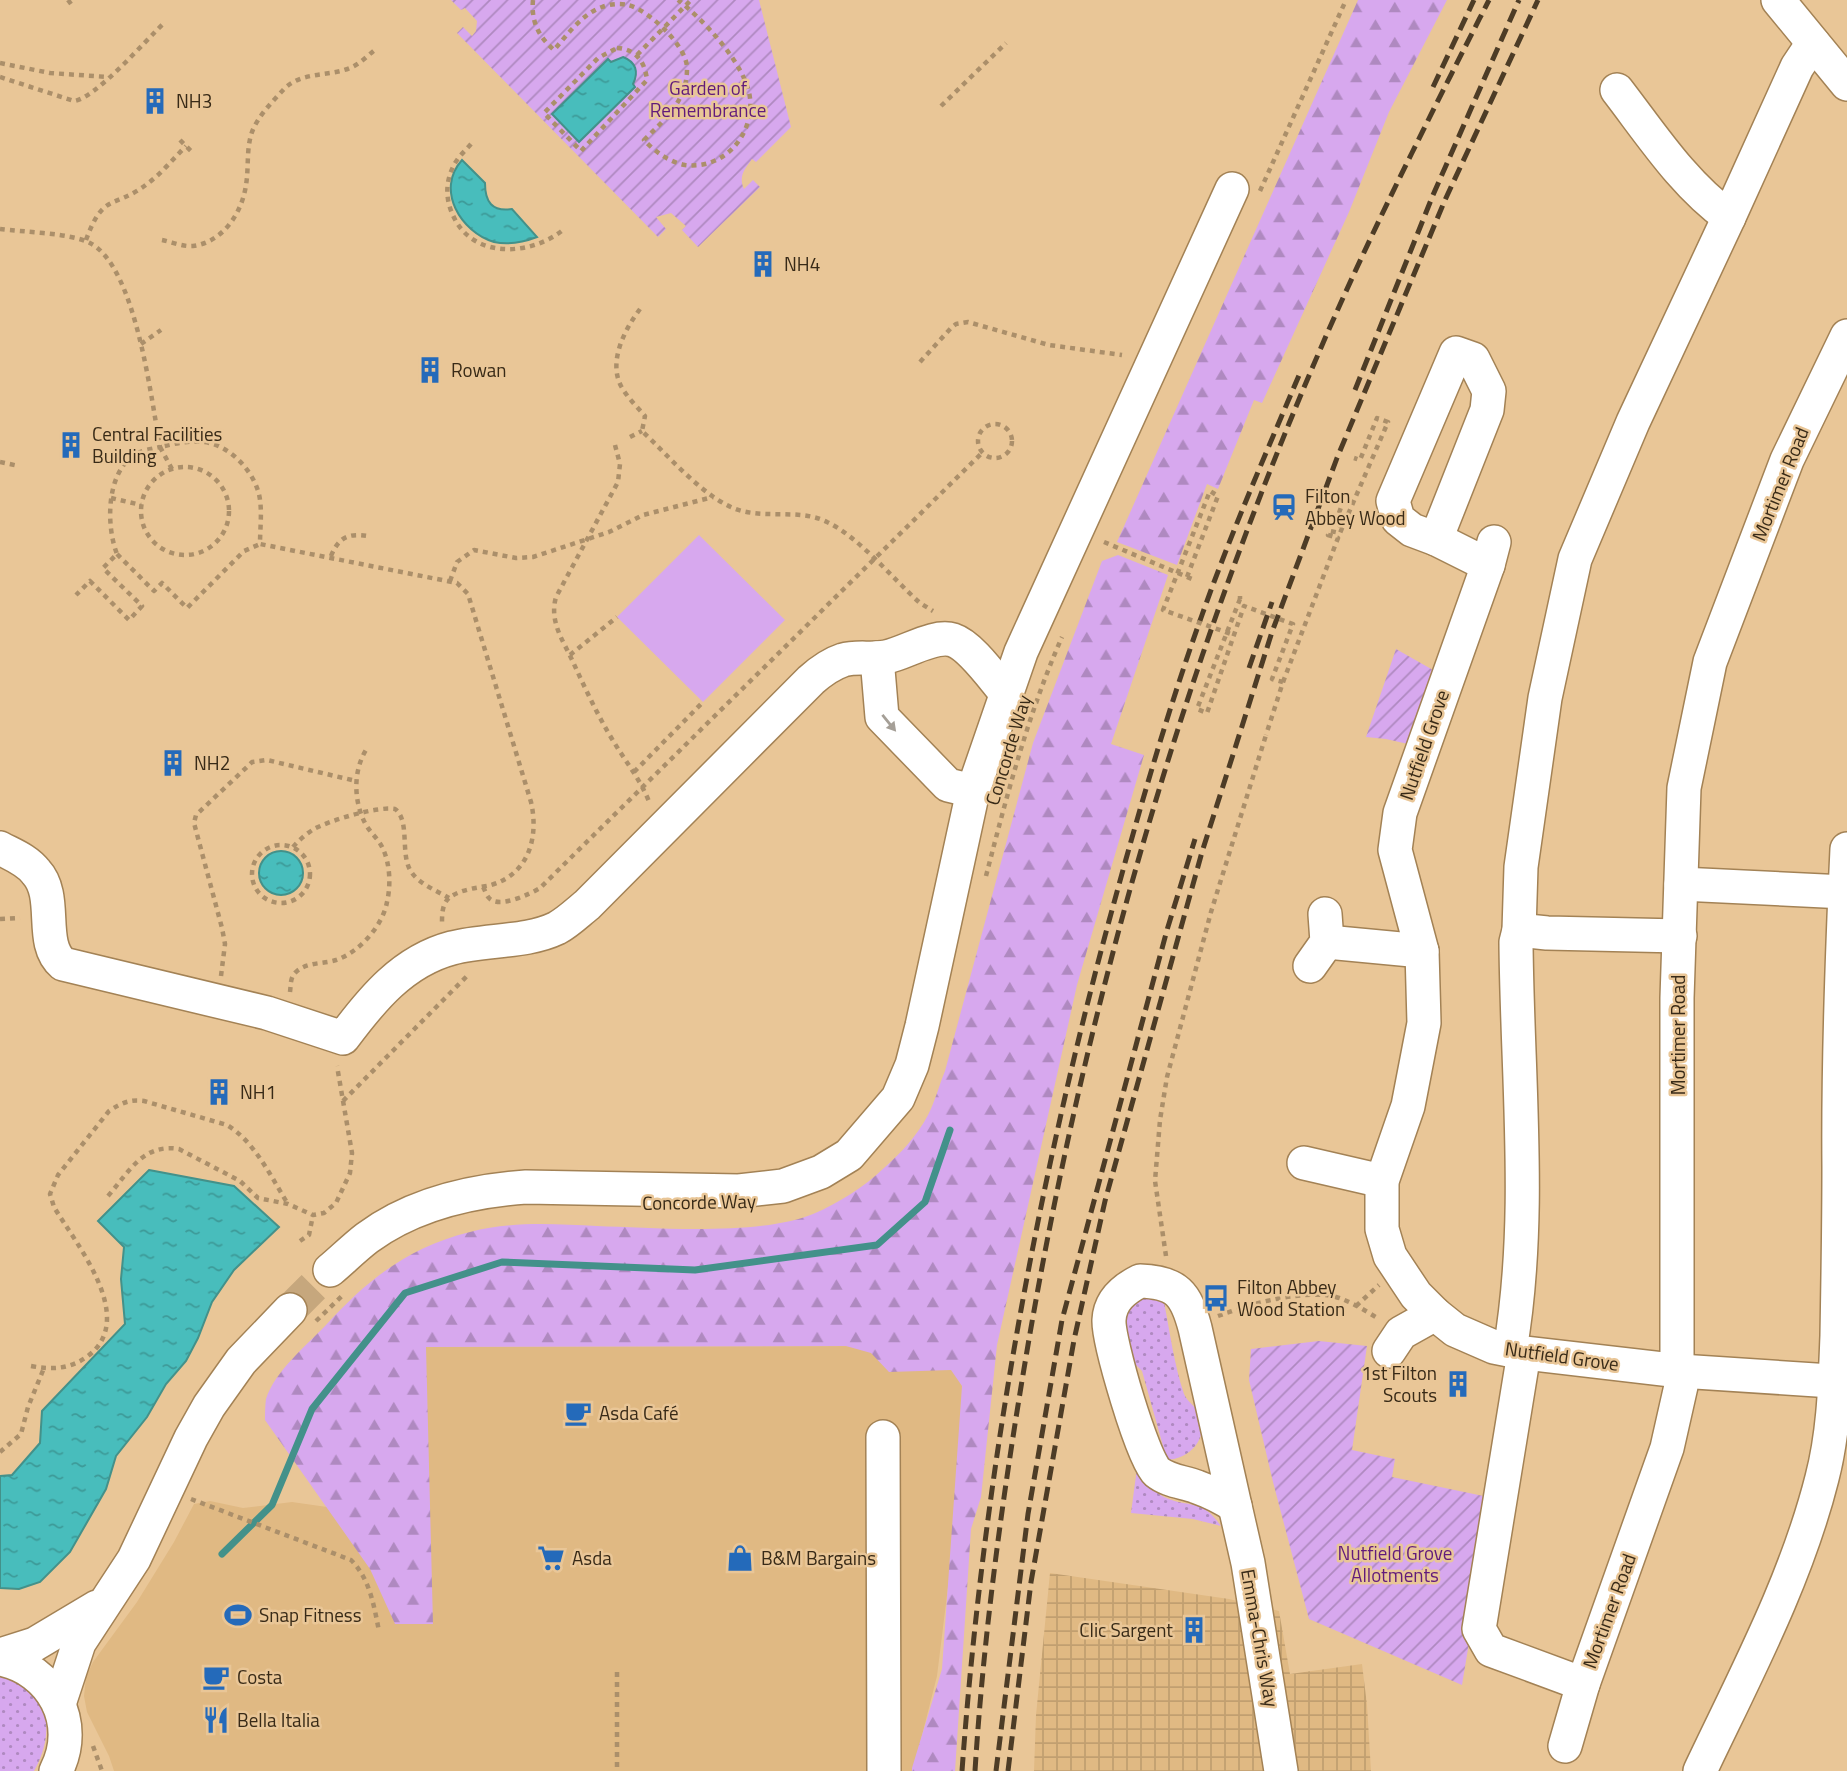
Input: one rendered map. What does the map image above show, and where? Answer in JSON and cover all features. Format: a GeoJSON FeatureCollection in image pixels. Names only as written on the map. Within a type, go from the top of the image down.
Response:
{"type":"FeatureCollection","features":[{"type":"Feature","properties":{"kind":"street"},"geometry":{"type":"LineString","coordinates":[[1778,0],[1847,84]]}},
{"type":"Feature","properties":{"kind":"street"},"geometry":{"type":"LineString","coordinates":[[1583,1684],[1491,1650],[1479,1629],[1517,1351],[1516,1311],[1522,1175],[1516,942],[1519,930],[1521,867],[1545,698],[1575,559],[1633,422],[1797,67],[1814,43]]}},
{"type":"Feature","properties":{"kind":"street"},"geometry":{"type":"LineString","coordinates":[[1617,90],[1671,160],[1716,208],[1728,217]]}},
{"type":"Feature","properties":{"kind":"street"},"geometry":{"type":"LineString","coordinates":[[338,1281],[368,1237],[424,1207],[491,1189],[526,1187],[739,1191],[783,1186],[821,1172],[849,1155],[893,1105],[912,1065],[973,791],[1006,693],[1035,659],[1232,189]]}},
{"type":"Feature","properties":{"kind":"street","name":"Mortimer Road"},"geometry":{"type":"LineString","coordinates":[[1564,1746],[1583,1684],[1667,1448],[1681,1386],[1677,1358],[1677,998],[1684,788],[1710,662],[1787,460],[1847,336]]}},
{"type":"Feature","properties":{"kind":"street"},"geometry":{"type":"LineString","coordinates":[[1456,353],[1473,359],[1489,391],[1487,410],[1436,539],[1412,530],[1398,519],[1394,501],[1456,353]]}},
{"type":"Feature","properties":{"kind":"street","name":"Nutfield Grove"},"geometry":{"type":"LineString","coordinates":[[1436,539],[1491,553],[1401,813],[1395,850],[1422,951],[1424,1023],[1408,1106],[1382,1181],[1382,1229],[1390,1256],[1416,1295],[1455,1330],[1473,1339],[1517,1351],[1680,1371],[1841,1381]]}},
{"type":"Feature","properties":{"kind":"street"},"geometry":{"type":"LineString","coordinates":[[0,848],[25,861],[41,877],[48,896],[53,951],[63,964],[267,1013],[343,1038],[376,995],[417,962],[451,948],[547,932],[566,923],[818,674],[845,660],[877,658],[902,653],[933,640],[952,640],[976,659],[1006,693]]}},
{"type":"Feature","properties":{"kind":"street"},"geometry":{"type":"LineString","coordinates":[[877,658],[882,717],[948,785],[973,791]]}},
{"type":"Feature","properties":{"kind":"street"},"geometry":{"type":"LineString","coordinates":[[1700,1771],[1760,1646],[1804,1542],[1823,1476],[1841,1381],[1838,1118],[1847,849]]}},
{"type":"Feature","properties":{"kind":"street"},"geometry":{"type":"LineString","coordinates":[[1681,884],[1845,892]]}},
{"type":"Feature","properties":{"kind":"street"},"geometry":{"type":"LineString","coordinates":[[1519,930],[1680,936]]}},
{"type":"Feature","properties":{"kind":"street"},"geometry":{"type":"LineString","coordinates":[[1321,941],[1422,951]]}},
{"type":"Feature","properties":{"kind":"street"},"geometry":{"type":"LineString","coordinates":[[1299,1164],[1382,1181]]}},
{"type":"Feature","properties":{"kind":"street","name":"Emma-Chris Way"},"geometry":{"type":"LineString","coordinates":[[1235,1506],[1217,1494],[1168,1479],[1156,1471],[1144,1452],[1120,1394],[1109,1319],[1119,1294],[1140,1281],[1170,1285],[1182,1294],[1195,1328],[1235,1506],[1237,1561],[1282,1694],[1272,1768]]}},
{"type":"Feature","properties":{"kind":"street"},"geometry":{"type":"LineString","coordinates":[[1395,1342],[1435,1314]]}},
{"type":"Feature","properties":{"kind":"street"},"geometry":{"type":"LineString","coordinates":[[60,1704],[79,1643],[134,1559],[209,1406],[241,1361],[299,1320]]}},
{"type":"Feature","properties":{"kind":"street"},"geometry":{"type":"LineString","coordinates":[[883,1437],[884,1771]]}},
{"type":"Feature","properties":{"kind":"street"},"geometry":{"type":"LineString","coordinates":[[1197,1487],[1220,1438]]}},
{"type":"Feature","properties":{"kind":"street"},"geometry":{"type":"LineString","coordinates":[[0,1657],[35,1644],[104,1602]]}},
{"type":"Feature","properties":{"kind":"street"},"geometry":{"type":"LineString","coordinates":[[0,1657],[32,1671],[48,1686],[60,1704],[81,1765]]}},
{"type":"Feature","properties":{"kind":"path"},"geometry":{"type":"LineString","coordinates":[[533,0],[533,17],[540,37],[554,50],[587,16],[604,6],[631,6],[664,28],[684,53],[687,61],[686,79],[682,96],[674,110],[644,140],[653,149],[683,164],[695,165],[716,160],[739,142],[748,128],[748,90],[740,71],[719,43],[678,0]]}},
{"type":"Feature","properties":{"kind":"path"},"geometry":{"type":"LineString","coordinates":[[637,55],[691,0]]}},
{"type":"Feature","properties":{"kind":"path"},"geometry":{"type":"LineString","coordinates":[[0,77],[74,101],[88,96],[164,23]]}},
{"type":"Feature","properties":{"kind":"path"},"geometry":{"type":"LineString","coordinates":[[941,106],[1006,43]]}},
{"type":"Feature","properties":{"kind":"path"},"geometry":{"type":"LineString","coordinates":[[617,48],[637,55],[645,70],[646,83],[581,151],[544,113],[602,55],[617,48]]}},
{"type":"Feature","properties":{"kind":"path"},"geometry":{"type":"LineString","coordinates":[[162,240],[193,246],[204,244],[217,236],[240,210],[246,184],[250,138],[264,112],[296,80],[350,68],[376,49]]}},
{"type":"Feature","properties":{"kind":"path"},"geometry":{"type":"LineString","coordinates":[[0,63],[74,76],[109,77]]}},
{"type":"Feature","properties":{"kind":"path"},"geometry":{"type":"LineString","coordinates":[[180,140],[192,152]]}},
{"type":"Feature","properties":{"kind":"path"},"geometry":{"type":"LineString","coordinates":[[471,144],[455,162],[447,186],[450,209],[463,232],[491,248],[505,250],[551,240],[563,230]]}},
{"type":"Feature","properties":{"kind":"path"},"geometry":{"type":"LineString","coordinates":[[86,240],[99,212],[110,202],[148,184],[186,146]]}},
{"type":"Feature","properties":{"kind":"path"},"geometry":{"type":"LineString","coordinates":[[0,229],[86,240],[103,253],[118,273],[141,344],[160,447],[172,469]]}},
{"type":"Feature","properties":{"kind":"path"},"geometry":{"type":"LineString","coordinates":[[640,309],[623,336],[617,367],[621,387],[645,416],[642,431]]}},
{"type":"Feature","properties":{"kind":"path"},"geometry":{"type":"LineString","coordinates":[[920,362],[950,328],[968,322],[1049,345],[1122,355]]}},
{"type":"Feature","properties":{"kind":"path"},"geometry":{"type":"LineString","coordinates":[[141,344],[161,330]]}},
{"type":"Feature","properties":{"kind":"path"},"geometry":{"type":"LineString","coordinates":[[1166,1257],[1156,1181],[1158,1132],[1167,1077],[1215,899],[1266,734],[1338,538],[1328,535],[1330,531],[1340,533],[1388,422],[1377,418],[1360,460],[1354,458]]}},
{"type":"Feature","properties":{"kind":"path"},"geometry":{"type":"LineString","coordinates":[[993,424],[1007,429],[1012,443],[1004,456],[989,458],[982,453],[978,439],[980,432],[993,424]]}},
{"type":"Feature","properties":{"kind":"path"},"geometry":{"type":"LineString","coordinates":[[629,438],[642,431]]}},
{"type":"Feature","properties":{"kind":"path"},"geometry":{"type":"LineString","coordinates":[[642,431],[714,497],[743,511],[804,515],[821,519],[842,531],[920,603],[939,614]]}},
{"type":"Feature","properties":{"kind":"path"},"geometry":{"type":"LineString","coordinates":[[260,544],[259,495],[238,459],[216,444],[205,442],[160,447],[135,454],[115,484],[109,528],[117,554],[154,591],[162,583],[187,608],[244,551],[260,544],[450,582],[461,586],[472,604],[534,816],[534,837],[522,866],[502,881],[449,898],[443,908],[442,921],[451,948]]}},
{"type":"Feature","properties":{"kind":"path"},"geometry":{"type":"LineString","coordinates":[[615,445],[620,464],[618,482],[555,601],[555,624],[588,697],[643,787],[660,831]]}},
{"type":"Feature","properties":{"kind":"path"},"geometry":{"type":"LineString","coordinates":[[483,887],[489,898],[498,902],[521,898],[540,888],[982,453]]}},
{"type":"Feature","properties":{"kind":"path"},"geometry":{"type":"LineString","coordinates":[[0,462],[19,466]]}},
{"type":"Feature","properties":{"kind":"path"},"geometry":{"type":"LineString","coordinates":[[172,469],[197,469],[218,482],[229,505],[229,517],[219,540],[198,553],[173,554],[152,540],[145,530],[141,506],[151,483],[172,469]]}},
{"type":"Feature","properties":{"kind":"path"},"geometry":{"type":"LineString","coordinates":[[1104,542],[1190,578],[1218,496],[1210,491],[1163,610],[1234,635]]}},
{"type":"Feature","properties":{"kind":"path"},"geometry":{"type":"LineString","coordinates":[[450,582],[457,562],[474,550],[516,558],[533,557],[610,532],[643,515],[714,497]]}},
{"type":"Feature","properties":{"kind":"path"},"geometry":{"type":"LineString","coordinates":[[111,498],[141,506]]}},
{"type":"Feature","properties":{"kind":"path"},"geometry":{"type":"LineString","coordinates":[[1343,526],[1335,524],[1344,499]]}},
{"type":"Feature","properties":{"kind":"path"},"geometry":{"type":"LineString","coordinates":[[331,557],[337,544],[346,536],[368,536]]}},
{"type":"Feature","properties":{"kind":"path"},"geometry":{"type":"LineString","coordinates":[[76,595],[90,581],[129,620],[142,606],[103,568],[117,554]]}},
{"type":"Feature","properties":{"kind":"path"},"geometry":{"type":"LineString","coordinates":[[1240,598],[1197,709],[1207,713],[1244,606],[1293,624],[1272,679],[1283,682]]}},
{"type":"Feature","properties":{"kind":"path"},"geometry":{"type":"LineString","coordinates":[[569,655],[617,617]]}},
{"type":"Feature","properties":{"kind":"path","name":"Concorde Way"},"geometry":{"type":"LineString","coordinates":[[983,888],[1023,740],[1035,659]]}},
{"type":"Feature","properties":{"kind":"path"},"geometry":{"type":"LineString","coordinates":[[634,772],[703,702]]}},
{"type":"Feature","properties":{"kind":"path"},"geometry":{"type":"LineString","coordinates":[[267,1013],[286,998],[296,972],[341,958],[361,943],[380,922],[387,901],[388,868],[383,847],[367,827],[361,814],[356,781],[360,759],[368,747]]}},
{"type":"Feature","properties":{"kind":"path"},"geometry":{"type":"LineString","coordinates":[[218,1001],[225,944],[194,823],[196,815],[256,761],[267,760],[356,781]]}},
{"type":"Feature","properties":{"kind":"path"},"geometry":{"type":"LineString","coordinates":[[293,847],[307,861],[309,881],[304,890],[288,902],[269,900],[260,895],[252,877],[253,867],[264,850],[273,846],[293,847],[317,827],[387,808],[396,809],[401,813],[406,860],[410,870],[417,879],[449,898]]}},
{"type":"Feature","properties":{"kind":"path"},"geometry":{"type":"LineString","coordinates":[[343,1101],[502,940]]}},
{"type":"Feature","properties":{"kind":"path"},"geometry":{"type":"LineString","coordinates":[[108,1196],[144,1155],[165,1147],[179,1149],[240,1181],[258,1198],[288,1204],[313,1215],[324,1213],[335,1203],[350,1173],[352,1153],[336,1056],[343,1038]]}},
{"type":"Feature","properties":{"kind":"path"},"geometry":{"type":"LineString","coordinates":[[32,1366],[59,1368],[77,1364],[92,1353],[104,1330],[107,1306],[101,1286],[54,1207],[50,1194],[58,1175],[109,1111],[120,1104],[134,1100],[144,1101],[228,1125],[239,1132],[250,1145],[288,1204]]}},
{"type":"Feature","properties":{"kind":"path"},"geometry":{"type":"LineString","coordinates":[[300,1241],[309,1235],[313,1215]]}},
{"type":"Feature","properties":{"kind":"path"},"geometry":{"type":"LineString","coordinates":[[299,1320],[338,1281]]}},
{"type":"Feature","properties":{"kind":"path"},"geometry":{"type":"LineString","coordinates":[[1195,1328],[1233,1310],[1275,1299],[1327,1295],[1356,1306],[1395,1342]]}},
{"type":"Feature","properties":{"kind":"path"},"geometry":{"type":"LineString","coordinates":[[0,1452],[21,1434],[44,1368]]}},
{"type":"Feature","properties":{"kind":"path"},"geometry":{"type":"LineString","coordinates":[[190,1499],[346,1557],[356,1565],[369,1588],[379,1631]]}},
{"type":"Feature","properties":{"kind":"path"},"geometry":{"type":"LineString","coordinates":[[617,1672],[617,1771]]}},
{"type":"Feature","properties":{"kind":"shaded area"},"geometry":{"type":"Polygon","coordinates":[[[926,1346],[974,1377],[937,1676],[913,1771],[114,1771],[87,1712],[84,1696],[86,1677],[93,1662],[137,1602],[194,1504],[210,1501],[243,1508],[292,1502],[327,1507],[425,1347],[926,1346]]]}},
{"type":"Feature","properties":{"kind":"shaded area"},"geometry":{"type":"Polygon","coordinates":[[[1050,1573],[1229,1599],[1279,1611],[1290,1674],[1362,1664],[1371,1771],[1034,1771],[1036,1715],[1050,1573]]]}},
{"type":"Feature","properties":{"kind":"green space","name":"Garden of Remembrance"},"geometry":{"type":"Polygon","coordinates":[[[451,0],[759,0],[791,127],[756,162],[752,159],[745,169],[742,176],[744,189],[753,180],[760,187],[698,247],[682,230],[686,226],[671,213],[656,217],[666,229],[658,237],[457,33],[463,27],[472,36],[476,31],[477,21],[465,8],[461,10],[451,0]]]}},
{"type":"Feature","properties":{"kind":"green space"},"geometry":{"type":"Polygon","coordinates":[[[1358,0],[1447,0],[1389,112],[1349,212],[1262,403],[1254,400],[1218,489],[1207,484],[1177,565],[1117,542],[1358,0]]]}},
{"type":"Feature","properties":{"kind":"green space"},"geometry":{"type":"Polygon","coordinates":[[[699,535],[785,620],[703,702],[617,617],[699,535]]]}},
{"type":"Feature","properties":{"kind":"green space"},"geometry":{"type":"Polygon","coordinates":[[[1118,555],[1168,575],[1111,744],[1144,755],[1077,985],[997,1345],[981,1497],[971,1529],[955,1771],[912,1771],[942,1669],[962,1386],[951,1370],[889,1372],[871,1353],[846,1346],[426,1347],[433,1624],[395,1624],[370,1569],[265,1420],[266,1399],[276,1379],[342,1308],[374,1279],[409,1256],[448,1238],[517,1225],[707,1229],[791,1221],[842,1200],[868,1182],[897,1156],[919,1130],[935,1099],[945,1071],[1033,743],[1102,561],[1118,555]]]}},
{"type":"Feature","properties":{"kind":"green space"},"geometry":{"type":"Polygon","coordinates":[[[1396,649],[1433,670],[1408,744],[1366,737],[1396,649]]]}},
{"type":"Feature","properties":{"kind":"green space"},"geometry":{"type":"Polygon","coordinates":[[[1155,1296],[1164,1302],[1184,1394],[1199,1412],[1202,1424],[1202,1432],[1195,1446],[1183,1456],[1167,1460],[1142,1371],[1123,1352],[1127,1299],[1155,1296]]]}},
{"type":"Feature","properties":{"kind":"green space","name":"Nutfield Grove Allotments"},"geometry":{"type":"Polygon","coordinates":[[[1319,1341],[1367,1346],[1352,1450],[1395,1459],[1392,1477],[1493,1498],[1462,1685],[1309,1619],[1249,1380],[1251,1349],[1319,1341]]]}},
{"type":"Feature","properties":{"kind":"green space"},"geometry":{"type":"Polygon","coordinates":[[[1137,1468],[1149,1484],[1164,1497],[1201,1507],[1221,1526],[1193,1519],[1131,1513],[1137,1468]]]}},
{"type":"Feature","properties":{"kind":"green space"},"geometry":{"type":"Polygon","coordinates":[[[0,1674],[32,1691],[44,1712],[44,1748],[34,1771],[0,1771],[0,1674]]]}},
{"type":"Feature","properties":{"kind":"water"},"geometry":{"type":"Polygon","coordinates":[[[623,57],[635,68],[635,87],[579,142],[552,114],[608,59],[611,62],[623,57]]]}},
{"type":"Feature","properties":{"kind":"water"},"geometry":{"type":"Polygon","coordinates":[[[462,160],[485,183],[486,196],[491,204],[499,209],[512,209],[537,237],[516,242],[494,242],[482,237],[462,220],[452,196],[451,184],[454,172],[462,160]]]}},
{"type":"Feature","properties":{"kind":"water"},"geometry":{"type":"Polygon","coordinates":[[[281,851],[290,852],[297,857],[302,864],[302,882],[297,889],[290,894],[281,895],[272,894],[265,889],[260,882],[259,873],[260,864],[265,857],[272,852],[281,851]]]}},
{"type":"Feature","properties":{"kind":"water"},"geometry":{"type":"Polygon","coordinates":[[[149,1170],[234,1186],[279,1227],[234,1270],[212,1302],[186,1361],[166,1384],[147,1417],[116,1456],[106,1489],[70,1552],[40,1582],[19,1589],[0,1588],[0,1476],[12,1475],[40,1443],[42,1411],[125,1324],[121,1279],[124,1247],[98,1221],[149,1170]]]}},
{"type":"Feature","properties":{"kind":"waterway"},"geometry":{"type":"LineString","coordinates":[[222,1554],[272,1505],[312,1409],[405,1293],[502,1262],[695,1270],[877,1245],[925,1202],[950,1130]]}},
{"type":"Feature","properties":{"kind":"tunnel"},"geometry":{"type":"LineString","coordinates":[[290,1310],[330,1270]]}},
{"type":"Feature","properties":{"kind":"railway"},"geometry":{"type":"LineString","coordinates":[[1433,87],[1474,0]]}},
{"type":"Feature","properties":{"kind":"railway"},"geometry":{"type":"LineString","coordinates":[[975,1771],[996,1557],[1028,1345],[1052,1214],[1080,1084],[1148,827],[1187,700],[1278,450],[1368,244],[1489,0]]}},
{"type":"Feature","properties":{"kind":"railway"},"geometry":{"type":"LineString","coordinates":[[1355,390],[1433,195],[1519,0]]}},
{"type":"Feature","properties":{"kind":"railway"},"geometry":{"type":"LineString","coordinates":[[1008,1771],[1031,1582],[1074,1340],[1105,1201],[1202,852],[1272,632],[1337,458],[1445,200],[1538,0]]}},
{"type":"Feature","properties":{"kind":"railway"},"geometry":{"type":"LineString","coordinates":[[962,1771],[983,1556],[1015,1342],[1057,1131],[1082,1026],[1141,805],[1189,653],[1237,523],[1300,373]]}},
{"type":"Feature","properties":{"kind":"railway"},"geometry":{"type":"LineString","coordinates":[[1249,668],[1272,602]]}},
{"type":"Feature","properties":{"kind":"railway"},"geometry":{"type":"LineString","coordinates":[[996,1771],[1028,1514],[1062,1320],[1167,930],[1195,839]]}},
{"type":"Feature","properties":{"kind":"place","name":"NH3"},"geometry":{"type":"Point","coordinates":[155,101]}},
{"type":"Feature","properties":{"kind":"place","name":"NH4"},"geometry":{"type":"Point","coordinates":[763,264]}},
{"type":"Feature","properties":{"kind":"place","name":"Rowan"},"geometry":{"type":"Point","coordinates":[430,370]}},
{"type":"Feature","properties":{"kind":"place","name":"Central Facilities Building"},"geometry":{"type":"Point","coordinates":[71,445]}},
{"type":"Feature","properties":{"kind":"place","name":"Filton Abbey Wood"},"geometry":{"type":"Point","coordinates":[1284,507]}},
{"type":"Feature","properties":{"kind":"place","name":"NH2"},"geometry":{"type":"Point","coordinates":[173,763]}},
{"type":"Feature","properties":{"kind":"place","name":"NH1"},"geometry":{"type":"Point","coordinates":[219,1092]}},
{"type":"Feature","properties":{"kind":"place","name":"Filton Abbey Wood Station"},"geometry":{"type":"Point","coordinates":[1216,1298]}},
{"type":"Feature","properties":{"kind":"place","name":"1st Filton Scouts"},"geometry":{"type":"Point","coordinates":[1458,1384]}},
{"type":"Feature","properties":{"kind":"place","name":"Asda Café"},"geometry":{"type":"Point","coordinates":[578,1413]}},
{"type":"Feature","properties":{"kind":"place","name":"Asda"},"geometry":{"type":"Point","coordinates":[551,1558]}},
{"type":"Feature","properties":{"kind":"place","name":"B&M Bargains"},"geometry":{"type":"Point","coordinates":[740,1558]}},
{"type":"Feature","properties":{"kind":"place","name":"Snap Fitness"},"geometry":{"type":"Point","coordinates":[238,1615]}},
{"type":"Feature","properties":{"kind":"place","name":"Clic Sargent"},"geometry":{"type":"Point","coordinates":[1194,1630]}},
{"type":"Feature","properties":{"kind":"place","name":"Costa"},"geometry":{"type":"Point","coordinates":[216,1677]}},
{"type":"Feature","properties":{"kind":"place","name":"Bella Italia"},"geometry":{"type":"Point","coordinates":[216,1720]}}]}
